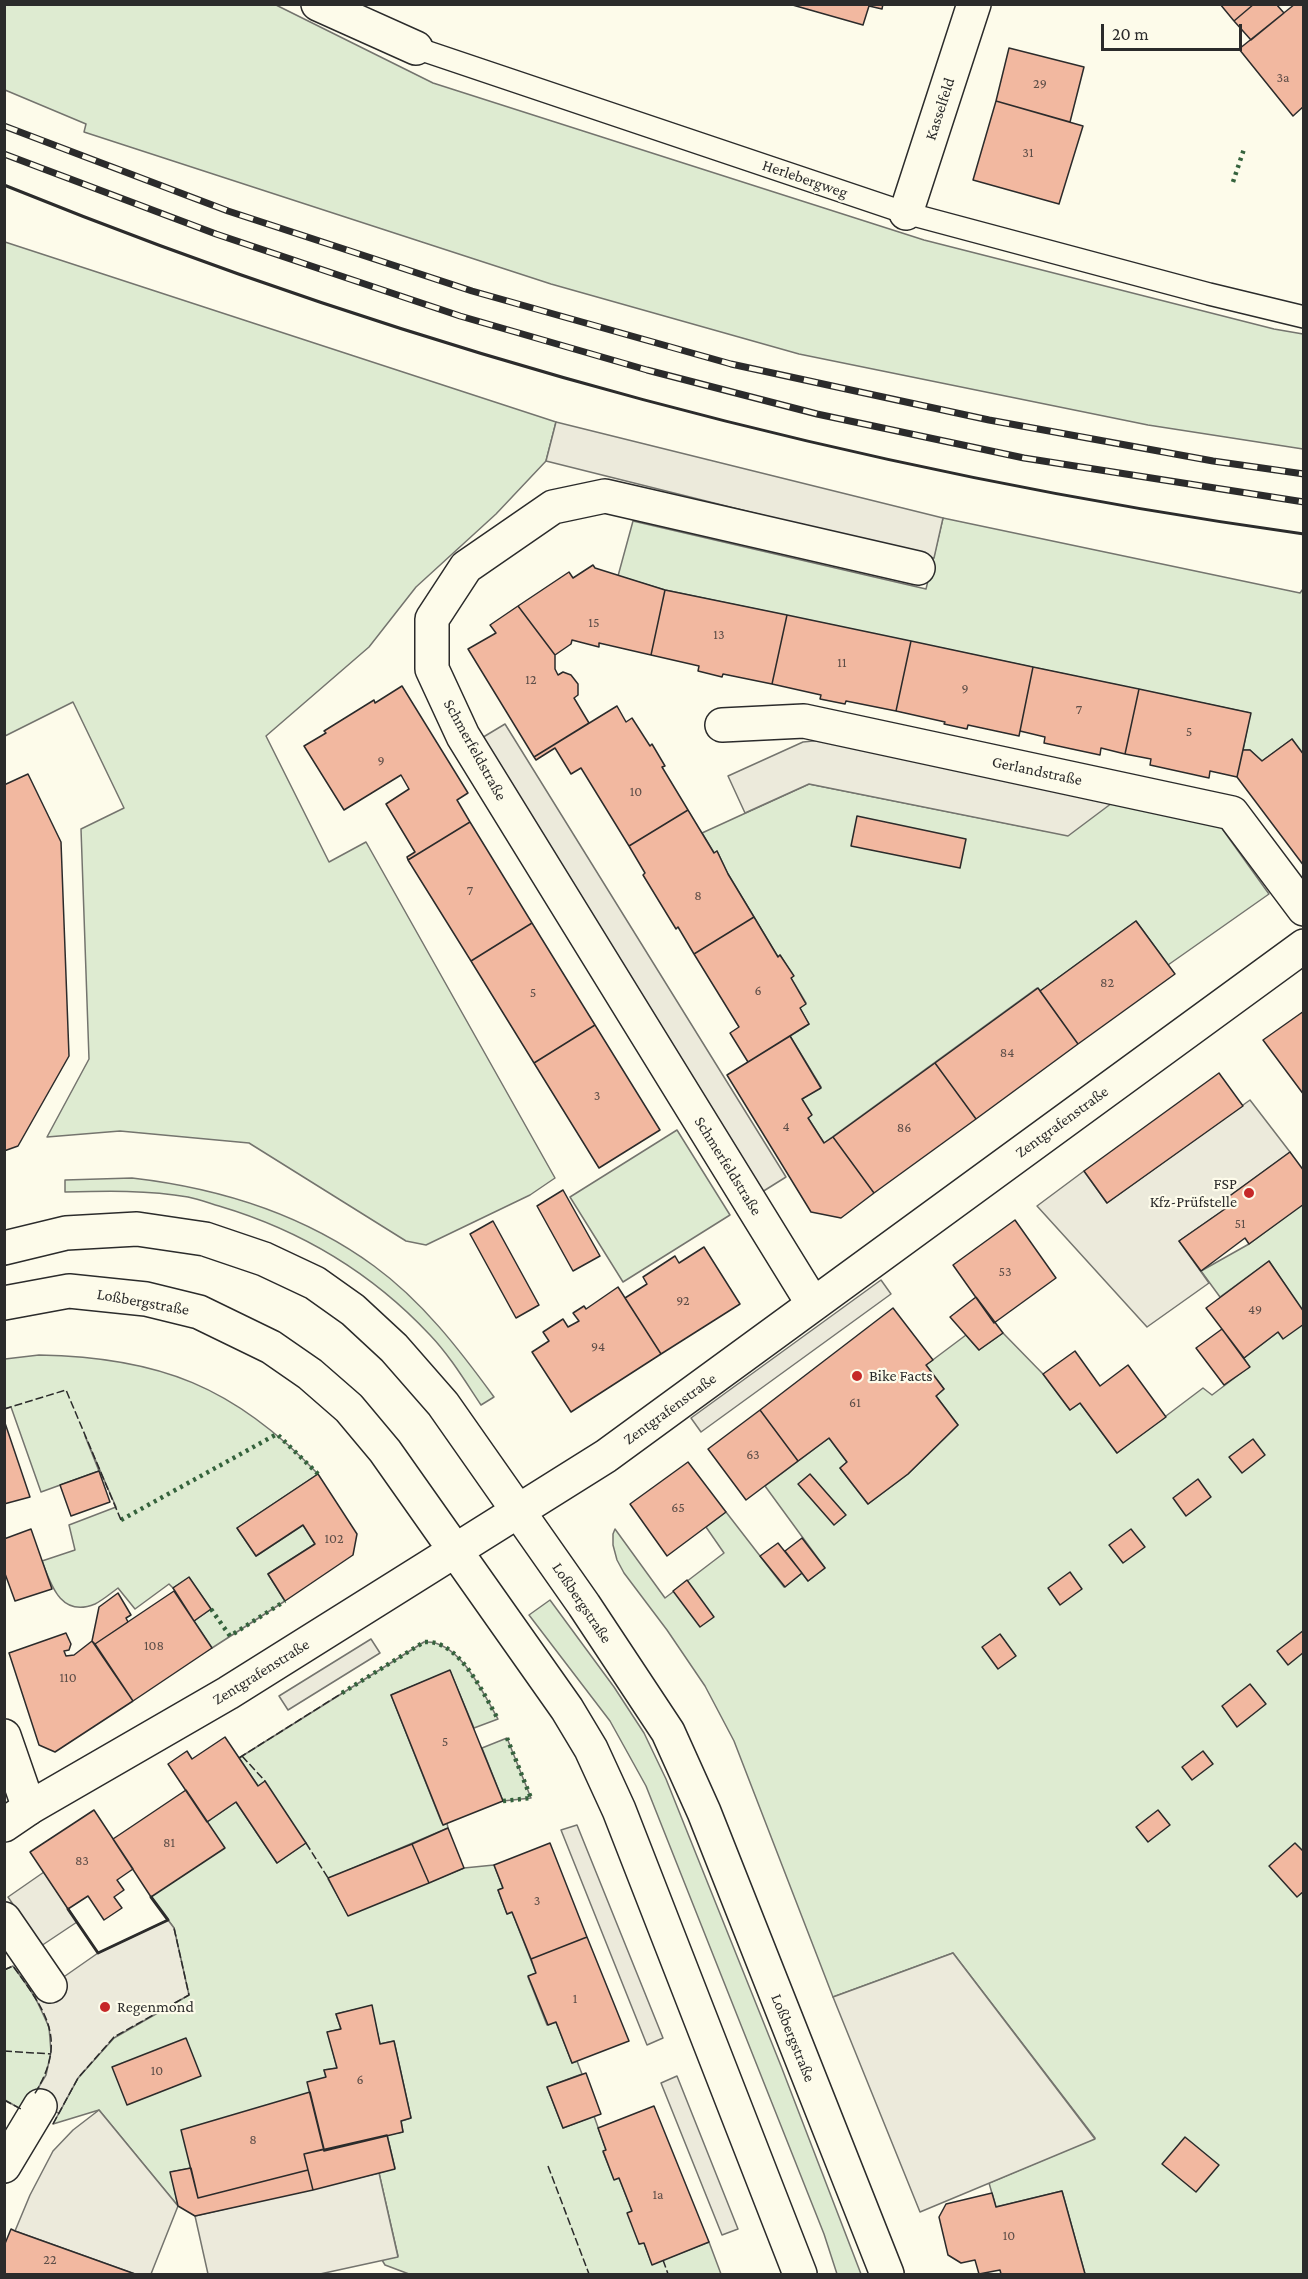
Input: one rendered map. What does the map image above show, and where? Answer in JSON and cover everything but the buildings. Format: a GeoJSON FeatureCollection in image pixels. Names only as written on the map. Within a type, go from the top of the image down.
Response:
{"type":"FeatureCollection","features":[{"type":"Feature","properties":{"kind":"street","name":"Herlebergweg"},"geometry":{"type":"LineString","coordinates":[[318,4],[416,48]]}},
{"type":"Feature","properties":{"kind":"street","name":"Kasselfeld"},"geometry":{"type":"LineString","coordinates":[[906,213],[974,4]]}},
{"type":"Feature","properties":{"kind":"street","name":"Schmerfeldstraße"},"geometry":{"type":"LineString","coordinates":[[813,1304],[463,736],[432,669],[432,619],[466,567],[553,507],[605,496],[918,568]]}},
{"type":"Feature","properties":{"kind":"street","name":"Gerlandstraße"},"geometry":{"type":"LineString","coordinates":[[722,725],[804,721],[1232,813],[1304,909]]}},
{"type":"Feature","properties":{"kind":"street","name":"Zentgrafenstraße"},"geometry":{"type":"LineString","coordinates":[[17,1816],[228,1693],[606,1456],[1304,945]]}},
{"type":"Feature","properties":{"kind":"street","name":"Loßbergstraße"},"geometry":{"type":"LineString","coordinates":[[4,1248],[66,1233],[137,1229],[205,1239],[264,1259],[315,1283],[353,1310],[394,1348],[442,1404],[520,1511],[668,1731],[704,1812],[887,2274]]}},
{"type":"Feature","properties":{"kind":"street","name":"Loßbergstraße"},"geometry":{"type":"LineString","coordinates":[[4,1303],[69,1291],[146,1299],[200,1312],[271,1347],[310,1374],[348,1408],[385,1451],[567,1709],[591,1749],[619,1810],[800,2274]]}},
{"type":"Feature","properties":{"kind":"street"},"geometry":{"type":"LineString","coordinates":[[4,1736],[17,1816]]}},
{"type":"Feature","properties":{"kind":"street"},"geometry":{"type":"LineString","coordinates":[[4,1919],[51,1986]]}},
{"type":"Feature","properties":{"kind":"street"},"geometry":{"type":"LineString","coordinates":[[4,2166],[40,2106]]}},
{"type":"Feature","properties":{"kind":"lane","name":"Herlebergweg"},"geometry":{"type":"LineString","coordinates":[[416,48],[906,213],[1209,294],[1304,316]]}},
{"type":"Feature","properties":{"kind":"green space"},"geometry":{"type":"Polygon","coordinates":[[[4,5],[276,5],[433,83],[924,240],[1274,329],[1303,334],[1303,449],[1148,425],[799,354],[551,284],[84,132],[86,124],[5,90],[4,5]]]}},
{"type":"Feature","properties":{"kind":"green space"},"geometry":{"type":"Polygon","coordinates":[[[5,242],[556,422],[546,461],[496,514],[416,587],[369,647],[266,736],[329,862],[366,842],[555,1178],[530,1195],[426,1245],[406,1241],[249,1143],[120,1131],[47,1137],[89,1059],[81,829],[124,808],[73,702],[5,736],[5,242]]]}},
{"type":"Feature","properties":{"kind":"green space"},"geometry":{"type":"Polygon","coordinates":[[[943,518],[1300,593],[1303,589],[1303,755],[1292,739],[1262,761],[1250,750],[1243,750],[1250,713],[665,590],[618,576],[633,521],[926,589],[943,518]]]}},
{"type":"Feature","properties":{"kind":"green space"},"geometry":{"type":"Polygon","coordinates":[[[809,784],[1045,831],[1116,800],[1213,816],[1269,894],[1168,965],[1136,921],[1040,991],[1037,988],[824,1143],[808,1118],[802,1099],[821,1087],[790,1036],[809,1024],[800,1008],[806,1003],[791,978],[793,976],[780,955],[778,957],[728,874],[717,851],[714,853],[702,833],[809,784]]]}},
{"type":"Feature","properties":{"kind":"green space"},"geometry":{"type":"Polygon","coordinates":[[[677,1130],[730,1215],[623,1282],[570,1197],[677,1130]]]}},
{"type":"Feature","properties":{"kind":"green space"},"geometry":{"type":"Polygon","coordinates":[[[132,1178],[197,1189],[259,1206],[289,1218],[347,1248],[392,1280],[424,1310],[494,1397],[481,1405],[437,1343],[408,1313],[359,1273],[306,1241],[249,1216],[188,1197],[142,1192],[65,1192],[65,1180],[132,1178]]]}},
{"type":"Feature","properties":{"kind":"green space"},"geometry":{"type":"Polygon","coordinates":[[[1303,1204],[1303,1312],[1269,1261],[1220,1297],[1201,1271],[1249,1244],[1303,1204]]]}},
{"type":"Feature","properties":{"kind":"green space"},"geometry":{"type":"Polygon","coordinates":[[[1303,1324],[1303,2274],[1085,2274],[1062,2191],[996,2207],[989,2183],[1095,2138],[953,1953],[833,1997],[734,1741],[705,1686],[624,1573],[617,1560],[613,1534],[615,1529],[665,1598],[724,1553],[706,1527],[726,1512],[784,1587],[802,1573],[808,1581],[825,1568],[765,1486],[829,1438],[847,1462],[840,1468],[868,1504],[908,1474],[958,1425],[936,1396],[944,1389],[926,1365],[966,1335],[979,1350],[1003,1333],[1043,1374],[1070,1410],[1080,1403],[1117,1453],[1203,1388],[1212,1395],[1249,1367],[1244,1358],[1278,1332],[1303,1324]]]}},
{"type":"Feature","properties":{"kind":"green space"},"geometry":{"type":"Polygon","coordinates":[[[39,1355],[122,1362],[192,1383],[225,1399],[256,1419],[287,1444],[318,1474],[237,1528],[256,1556],[303,1525],[315,1544],[268,1574],[285,1601],[212,1648],[194,1621],[211,1609],[189,1578],[173,1588],[169,1584],[135,1609],[118,1588],[95,1604],[83,1607],[74,1607],[59,1597],[42,1561],[75,1550],[69,1525],[116,1507],[85,1436],[99,1471],[41,1492],[11,1407],[5,1409],[5,1359],[39,1355]]]}},
{"type":"Feature","properties":{"kind":"green space"},"geometry":{"type":"Polygon","coordinates":[[[550,1600],[614,1687],[644,1733],[666,1779],[781,2066],[861,2274],[837,2274],[824,2234],[646,1786],[610,1721],[529,1615],[550,1600]]]}},
{"type":"Feature","properties":{"kind":"green space"},"geometry":{"type":"Polygon","coordinates":[[[424,1642],[437,1643],[459,1658],[477,1682],[498,1719],[474,1728],[450,1671],[391,1695],[441,1821],[443,1825],[447,1823],[448,1828],[328,1879],[348,1915],[464,1868],[494,1865],[503,1888],[498,1890],[507,1914],[512,1912],[536,1973],[528,1977],[547,2025],[556,2022],[572,2063],[577,2061],[582,2074],[547,2087],[563,2128],[594,2116],[606,2150],[603,2152],[614,2179],[619,2178],[632,2211],[639,2244],[644,2243],[652,2264],[709,2242],[721,2274],[409,2274],[385,2265],[382,2260],[398,2256],[379,2173],[395,2168],[387,2135],[403,2132],[401,2121],[411,2118],[394,2041],[380,2044],[371,2006],[336,2014],[341,2029],[328,2032],[337,2068],[324,2070],[326,2077],[310,2092],[191,2168],[171,2172],[178,2206],[99,2110],[53,2124],[78,2078],[114,2037],[188,1995],[174,1928],[151,1897],[207,1822],[236,1802],[277,1863],[306,1843],[258,1786],[239,1758],[424,1642]]]}},
{"type":"Feature","properties":{"kind":"green space"},"geometry":{"type":"Polygon","coordinates":[[[507,1738],[531,1798],[503,1801],[482,1748],[507,1738]]]}},
{"type":"Feature","properties":{"kind":"green space"},"geometry":{"type":"Polygon","coordinates":[[[13,1966],[39,2004],[50,2031],[52,2046],[51,2061],[46,2076],[24,2111],[5,2100],[4,1970],[13,1966]]]}},
{"type":"Feature","properties":{"kind":"shaded area"},"geometry":{"type":"Polygon","coordinates":[[[556,422],[943,518],[934,558],[546,461],[556,422]]]}},
{"type":"Feature","properties":{"kind":"shaded area"},"geometry":{"type":"Polygon","coordinates":[[[505,724],[786,1177],[762,1192],[480,739],[505,724]]]}},
{"type":"Feature","properties":{"kind":"shaded area"},"geometry":{"type":"Polygon","coordinates":[[[823,740],[1116,800],[1068,836],[809,784],[745,813],[728,776],[803,742],[823,740]]]}},
{"type":"Feature","properties":{"kind":"shaded area"},"geometry":{"type":"Polygon","coordinates":[[[1250,1100],[1290,1152],[1220,1203],[1225,1209],[1179,1241],[1209,1283],[1147,1327],[1037,1206],[1084,1171],[1107,1203],[1250,1100]]]}},
{"type":"Feature","properties":{"kind":"shaded area"},"geometry":{"type":"Polygon","coordinates":[[[881,1280],[891,1294],[701,1432],[691,1418],[881,1280]]]}},
{"type":"Feature","properties":{"kind":"shaded area"},"geometry":{"type":"Polygon","coordinates":[[[371,1639],[380,1653],[288,1710],[279,1696],[371,1639]]]}},
{"type":"Feature","properties":{"kind":"shaded area"},"geometry":{"type":"Polygon","coordinates":[[[577,1825],[663,2038],[647,2045],[561,1830],[577,1825]]]}},
{"type":"Feature","properties":{"kind":"shaded area"},"geometry":{"type":"Polygon","coordinates":[[[44,1872],[77,1922],[41,1946],[8,1897],[44,1872]]]}},
{"type":"Feature","properties":{"kind":"shaded area"},"geometry":{"type":"Polygon","coordinates":[[[168,1920],[174,1928],[189,1995],[114,2038],[78,2078],[59,2113],[29,2103],[46,2075],[51,2052],[49,2027],[35,1997],[98,1953],[168,1920]]]}},
{"type":"Feature","properties":{"kind":"shaded area"},"geometry":{"type":"Polygon","coordinates":[[[953,1953],[1095,2139],[920,2212],[833,1997],[953,1953]]]}},
{"type":"Feature","properties":{"kind":"shaded area"},"geometry":{"type":"Polygon","coordinates":[[[677,2076],[738,2229],[722,2235],[661,2083],[677,2076]]]}},
{"type":"Feature","properties":{"kind":"shaded area"},"geometry":{"type":"Polygon","coordinates":[[[99,2110],[178,2206],[151,2274],[135,2274],[15,2231],[30,2195],[53,2151],[73,2130],[99,2110]]]}},
{"type":"Feature","properties":{"kind":"shaded area"},"geometry":{"type":"Polygon","coordinates":[[[379,2173],[398,2257],[320,2274],[208,2274],[195,2216],[379,2173]]]}},
{"type":"Feature","properties":{"kind":"railway"},"geometry":{"type":"LineString","coordinates":[[4,126],[228,211],[472,291],[731,364],[989,420],[1213,461],[1304,474]]}},
{"type":"Feature","properties":{"kind":"railway"},"geometry":{"type":"LineString","coordinates":[[4,154],[216,234],[460,316],[647,370],[817,414],[1024,458],[1304,502]]}},
{"type":"Feature","properties":{"kind":"hedge"},"geometry":{"type":"LineString","coordinates":[[1233,182],[1244,149]]}},
{"type":"Feature","properties":{"kind":"hedge"},"geometry":{"type":"LineString","coordinates":[[121,1520],[277,1434],[318,1474]]}},
{"type":"Feature","properties":{"kind":"hedge"},"geometry":{"type":"LineString","coordinates":[[211,1609],[230,1636],[285,1601]]}},
{"type":"Feature","properties":{"kind":"hedge"},"geometry":{"type":"LineString","coordinates":[[342,1693],[424,1642],[437,1643],[459,1658],[469,1670],[498,1719]]}},
{"type":"Feature","properties":{"kind":"hedge"},"geometry":{"type":"LineString","coordinates":[[503,1801],[531,1798],[507,1738]]}},
{"type":"Feature","properties":{"kind":"fence"},"geometry":{"type":"LineString","coordinates":[[4,1409],[66,1390],[121,1520]]}},
{"type":"Feature","properties":{"kind":"fence"},"geometry":{"type":"LineString","coordinates":[[239,1758],[342,1693]]}},
{"type":"Feature","properties":{"kind":"fence"},"geometry":{"type":"LineString","coordinates":[[242,1756],[265,1781]]}},
{"type":"Feature","properties":{"kind":"fence"},"geometry":{"type":"LineString","coordinates":[[306,1843],[328,1878]]}},
{"type":"Feature","properties":{"kind":"fence"},"geometry":{"type":"LineString","coordinates":[[53,2124],[78,2078],[114,2037],[189,1995],[174,1928]]}},
{"type":"Feature","properties":{"kind":"fence"},"geometry":{"type":"LineString","coordinates":[[4,1970],[13,1966],[44,2013],[49,2028],[50,2058],[34,2095]]}},
{"type":"Feature","properties":{"kind":"fence"},"geometry":{"type":"LineString","coordinates":[[4,2051],[51,2054]]}},
{"type":"Feature","properties":{"kind":"fence"},"geometry":{"type":"LineString","coordinates":[[4,2100],[23,2110]]}},
{"type":"Feature","properties":{"kind":"fence"},"geometry":{"type":"LineString","coordinates":[[548,2166],[589,2274]]}},
{"type":"Feature","properties":{"kind":"fence"},"geometry":{"type":"LineString","coordinates":[[663,2260],[668,2274]]}},
{"type":"Feature","properties":{"kind":"wall"},"geometry":{"type":"LineString","coordinates":[[4,185],[161,246],[320,302],[481,353],[643,400],[807,441],[972,477],[1137,508],[1304,534]]}},
{"type":"Feature","properties":{"kind":"wall"},"geometry":{"type":"LineString","coordinates":[[68,1909],[98,1953],[168,1920],[151,1897]]}},
{"type":"Feature","properties":{"kind":"place","name":"FSP Kfz-Prüfstelle"},"geometry":{"type":"Point","coordinates":[1249,1193]}},
{"type":"Feature","properties":{"kind":"place","name":"Bike Facts"},"geometry":{"type":"Point","coordinates":[857,1376]}},
{"type":"Feature","properties":{"kind":"place","name":"Regenmond"},"geometry":{"type":"Point","coordinates":[105,2007]}}]}
